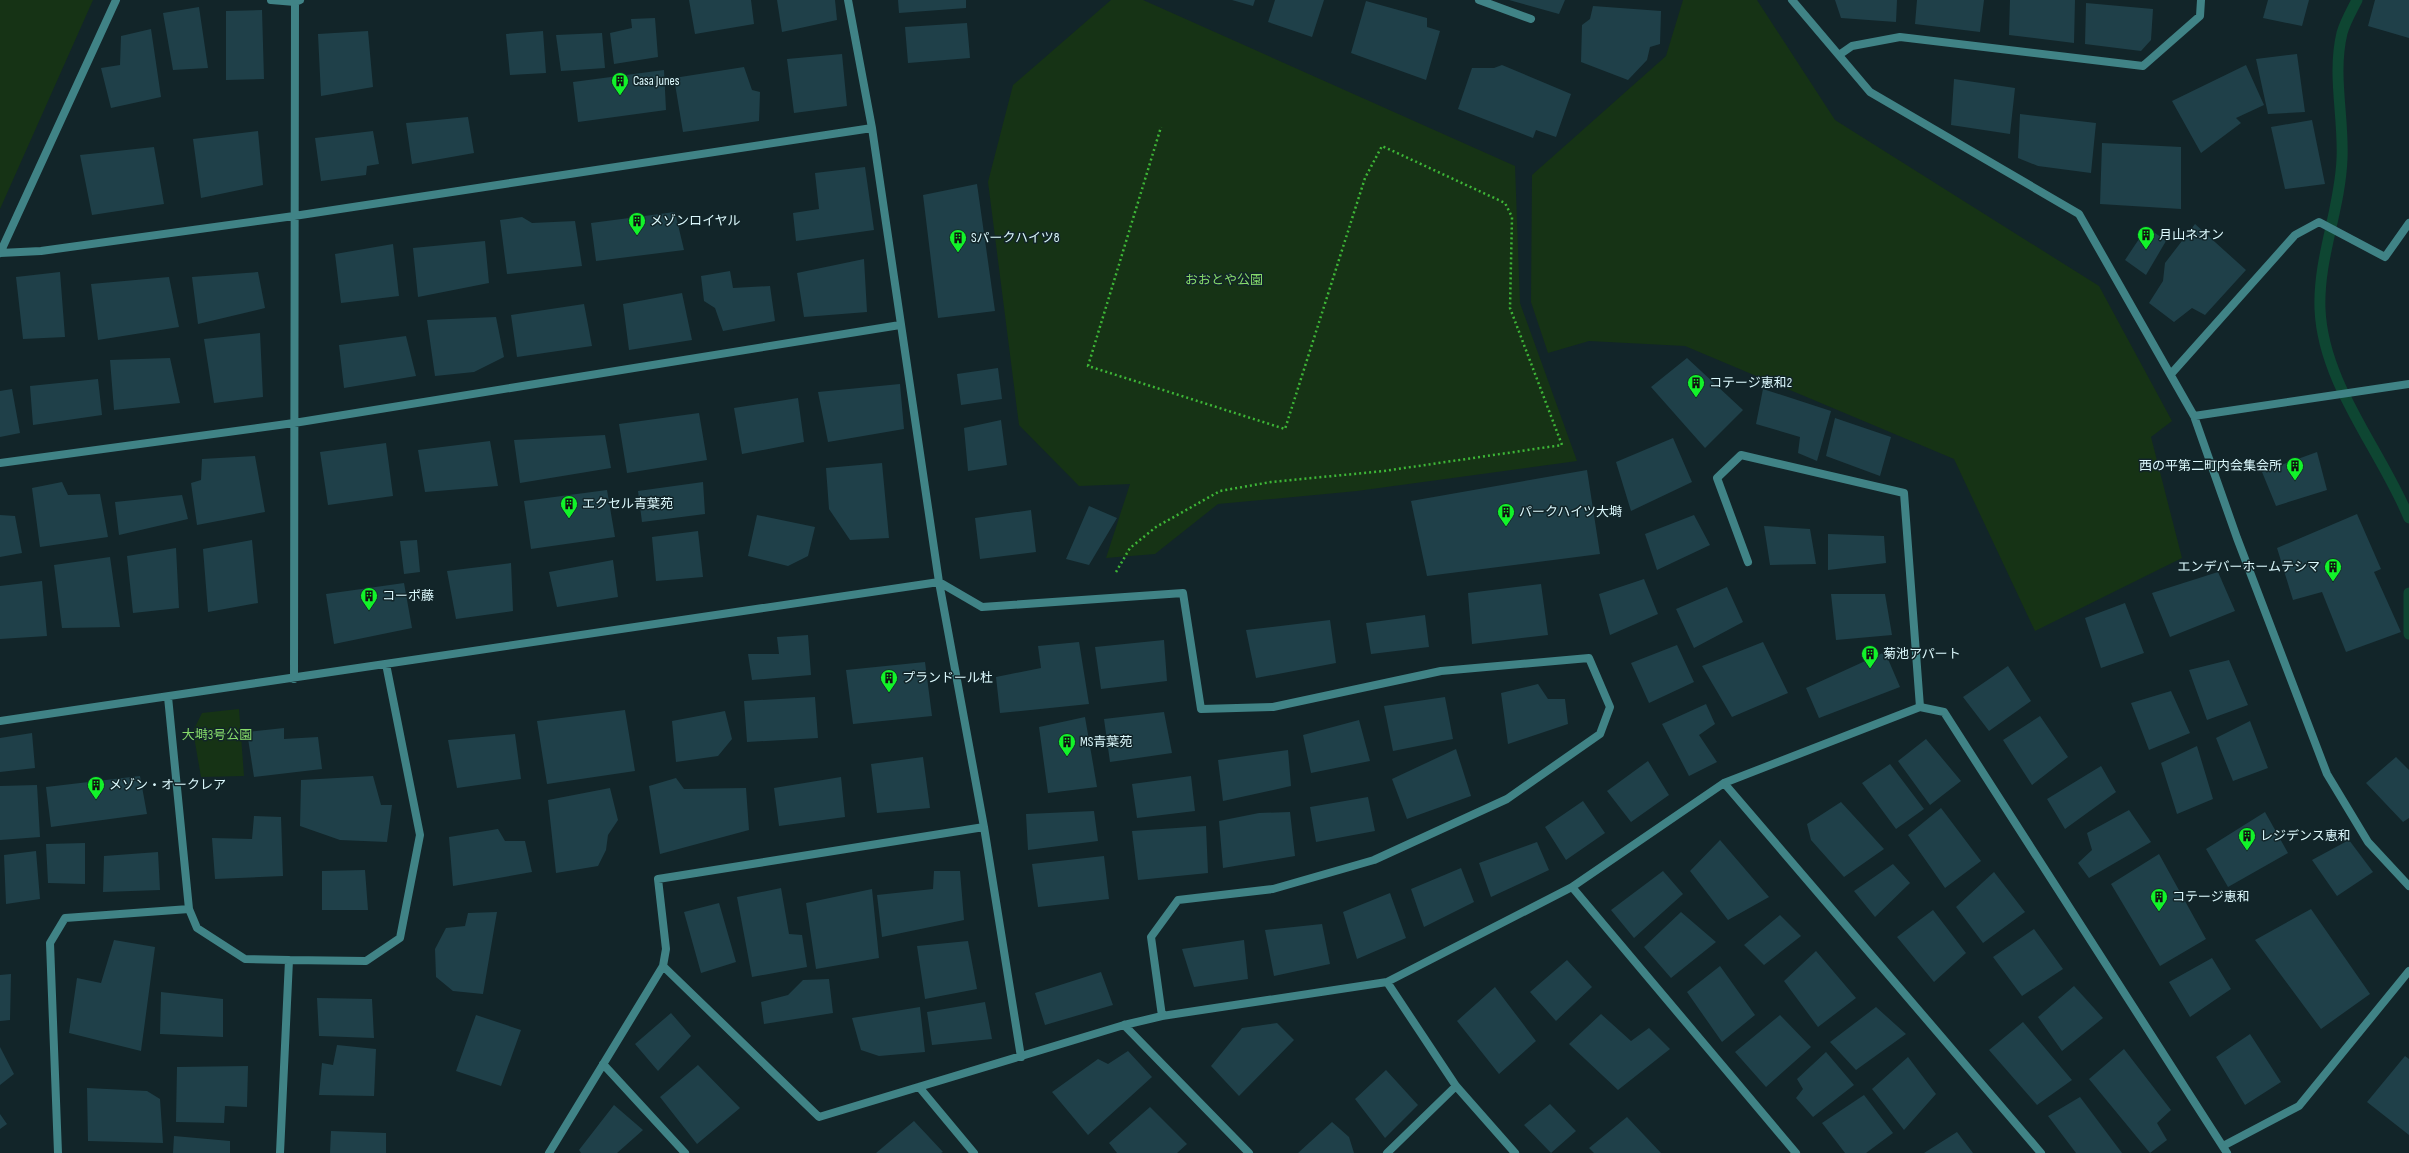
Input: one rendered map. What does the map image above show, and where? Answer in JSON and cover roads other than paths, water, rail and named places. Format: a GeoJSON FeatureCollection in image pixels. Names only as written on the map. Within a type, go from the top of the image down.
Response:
{"type":"FeatureCollection","features":[{"type":"Feature","properties":{"kind":"street"},"geometry":{"type":"LineString","coordinates":[[116,0],[0,253],[41,251],[294,216],[872,128]]}},
{"type":"Feature","properties":{"kind":"street"},"geometry":{"type":"LineString","coordinates":[[271,0],[298,1],[294,216],[294,679]]}},
{"type":"Feature","properties":{"kind":"street"},"geometry":{"type":"LineString","coordinates":[[848,0],[872,128],[939,582],[984,827],[1021,1057]]}},
{"type":"Feature","properties":{"kind":"street"},"geometry":{"type":"LineString","coordinates":[[1479,0],[1531,18]]}},
{"type":"Feature","properties":{"kind":"street"},"geometry":{"type":"LineString","coordinates":[[1792,0],[1870,92],[2079,214],[2194,416],[2237,538],[2327,774],[2368,842],[2409,886]]}},
{"type":"Feature","properties":{"kind":"street"},"geometry":{"type":"LineString","coordinates":[[1839,55],[1852,46],[1900,37],[2143,66],[2200,16],[2201,0]]}},
{"type":"Feature","properties":{"kind":"street"},"geometry":{"type":"LineString","coordinates":[[2171,374],[2295,235],[2319,222],[2350,237],[2385,257],[2409,223]]}},
{"type":"Feature","properties":{"kind":"street"},"geometry":{"type":"LineString","coordinates":[[0,463],[294,423],[900,325]]}},
{"type":"Feature","properties":{"kind":"street"},"geometry":{"type":"LineString","coordinates":[[2194,416],[2409,384]]}},
{"type":"Feature","properties":{"kind":"street"},"geometry":{"type":"LineString","coordinates":[[1748,562],[1717,478],[1741,455],[1904,494],[1920,707]]}},
{"type":"Feature","properties":{"kind":"street"},"geometry":{"type":"LineString","coordinates":[[0,721],[294,679],[939,582],[982,607],[1183,593],[1201,709],[1273,707],[1441,671],[1589,658],[1610,708],[1600,734],[1507,799],[1374,860],[1273,889],[1178,900],[1151,937],[1162,1016]]}},
{"type":"Feature","properties":{"kind":"street"},"geometry":{"type":"LineString","coordinates":[[168,697],[189,908],[197,928],[245,959],[366,961],[400,938],[420,835],[386,664]]}},
{"type":"Feature","properties":{"kind":"street"},"geometry":{"type":"LineString","coordinates":[[663,966],[819,1117],[1124,1025],[1162,1016],[1387,982],[1572,887],[1724,783],[1920,707],[1944,712],[2225,1149],[2298,1106],[2409,972]]}},
{"type":"Feature","properties":{"kind":"street"},"geometry":{"type":"LineString","coordinates":[[1724,783],[2041,1153]]}},
{"type":"Feature","properties":{"kind":"street"},"geometry":{"type":"LineString","coordinates":[[549,1153],[663,966],[666,949],[658,879],[984,827]]}},
{"type":"Feature","properties":{"kind":"street"},"geometry":{"type":"LineString","coordinates":[[1572,887],[1796,1153]]}},
{"type":"Feature","properties":{"kind":"street"},"geometry":{"type":"LineString","coordinates":[[58,1153],[50,943],[64,918],[189,908]]}},
{"type":"Feature","properties":{"kind":"street"},"geometry":{"type":"LineString","coordinates":[[280,1153],[289,960]]}},
{"type":"Feature","properties":{"kind":"street"},"geometry":{"type":"LineString","coordinates":[[1387,982],[1456,1086],[1515,1153]]}},
{"type":"Feature","properties":{"kind":"street"},"geometry":{"type":"LineString","coordinates":[[1124,1025],[1249,1153]]}},
{"type":"Feature","properties":{"kind":"street"},"geometry":{"type":"LineString","coordinates":[[603,1064],[685,1153]]}},
{"type":"Feature","properties":{"kind":"street"},"geometry":{"type":"LineString","coordinates":[[1387,1153],[1456,1086]]}},
{"type":"Feature","properties":{"kind":"street"},"geometry":{"type":"LineString","coordinates":[[919,1087],[974,1153]]}},
{"type":"Feature","properties":{"kind":"waterway"},"geometry":{"type":"LineString","coordinates":[[2357,0],[2343,29],[2339,49],[2338,80],[2342,159],[2337,197],[2322,271],[2320,309],[2324,337],[2331,364],[2342,390],[2384,467],[2409,518]]}},
{"type":"Feature","properties":{"kind":"waterway"},"geometry":{"type":"LineString","coordinates":[[2409,593],[2409,634]]}},
{"type":"Feature","properties":{"kind":"place","name":"Casa Junes"},"geometry":{"type":"Point","coordinates":[620,96]}},
{"type":"Feature","properties":{"kind":"place","name":"メゾンロイヤル"},"geometry":{"type":"Point","coordinates":[637,236]}},
{"type":"Feature","properties":{"kind":"place","name":"月山ネオン"},"geometry":{"type":"Point","coordinates":[2146,250]}},
{"type":"Feature","properties":{"kind":"place","name":"Sパークハイツ8"},"geometry":{"type":"Point","coordinates":[958,253]}},
{"type":"Feature","properties":{"kind":"place","name":"コテージ恵和2"},"geometry":{"type":"Point","coordinates":[1696,398]}},
{"type":"Feature","properties":{"kind":"place","name":"西の平第二町内会集会所"},"geometry":{"type":"Point","coordinates":[2295,481]}},
{"type":"Feature","properties":{"kind":"place","name":"エクセル青葉苑"},"geometry":{"type":"Point","coordinates":[569,519]}},
{"type":"Feature","properties":{"kind":"place","name":"パークハイツ大塒"},"geometry":{"type":"Point","coordinates":[1506,527]}},
{"type":"Feature","properties":{"kind":"place","name":"エンデバーホームテシマ"},"geometry":{"type":"Point","coordinates":[2333,582]}},
{"type":"Feature","properties":{"kind":"place","name":"コーポ藤"},"geometry":{"type":"Point","coordinates":[369,611]}},
{"type":"Feature","properties":{"kind":"place","name":"菊池アパート"},"geometry":{"type":"Point","coordinates":[1870,669]}},
{"type":"Feature","properties":{"kind":"place","name":"プランドール杜"},"geometry":{"type":"Point","coordinates":[889,693]}},
{"type":"Feature","properties":{"kind":"place","name":"MS青葉苑"},"geometry":{"type":"Point","coordinates":[1067,757]}},
{"type":"Feature","properties":{"kind":"place","name":"メゾン・オークレア"},"geometry":{"type":"Point","coordinates":[96,800]}},
{"type":"Feature","properties":{"kind":"place","name":"レジデンス恵和"},"geometry":{"type":"Point","coordinates":[2247,851]}},
{"type":"Feature","properties":{"kind":"place","name":"コテージ恵和"},"geometry":{"type":"Point","coordinates":[2159,912]}},
{"type":"Feature","properties":{"kind":"park label","name":"おおとや公園"},"geometry":{"type":"Point","coordinates":[1224,280]}},
{"type":"Feature","properties":{"kind":"park label","name":"大塒3号公園"},"geometry":{"type":"Point","coordinates":[217,735]}}]}
